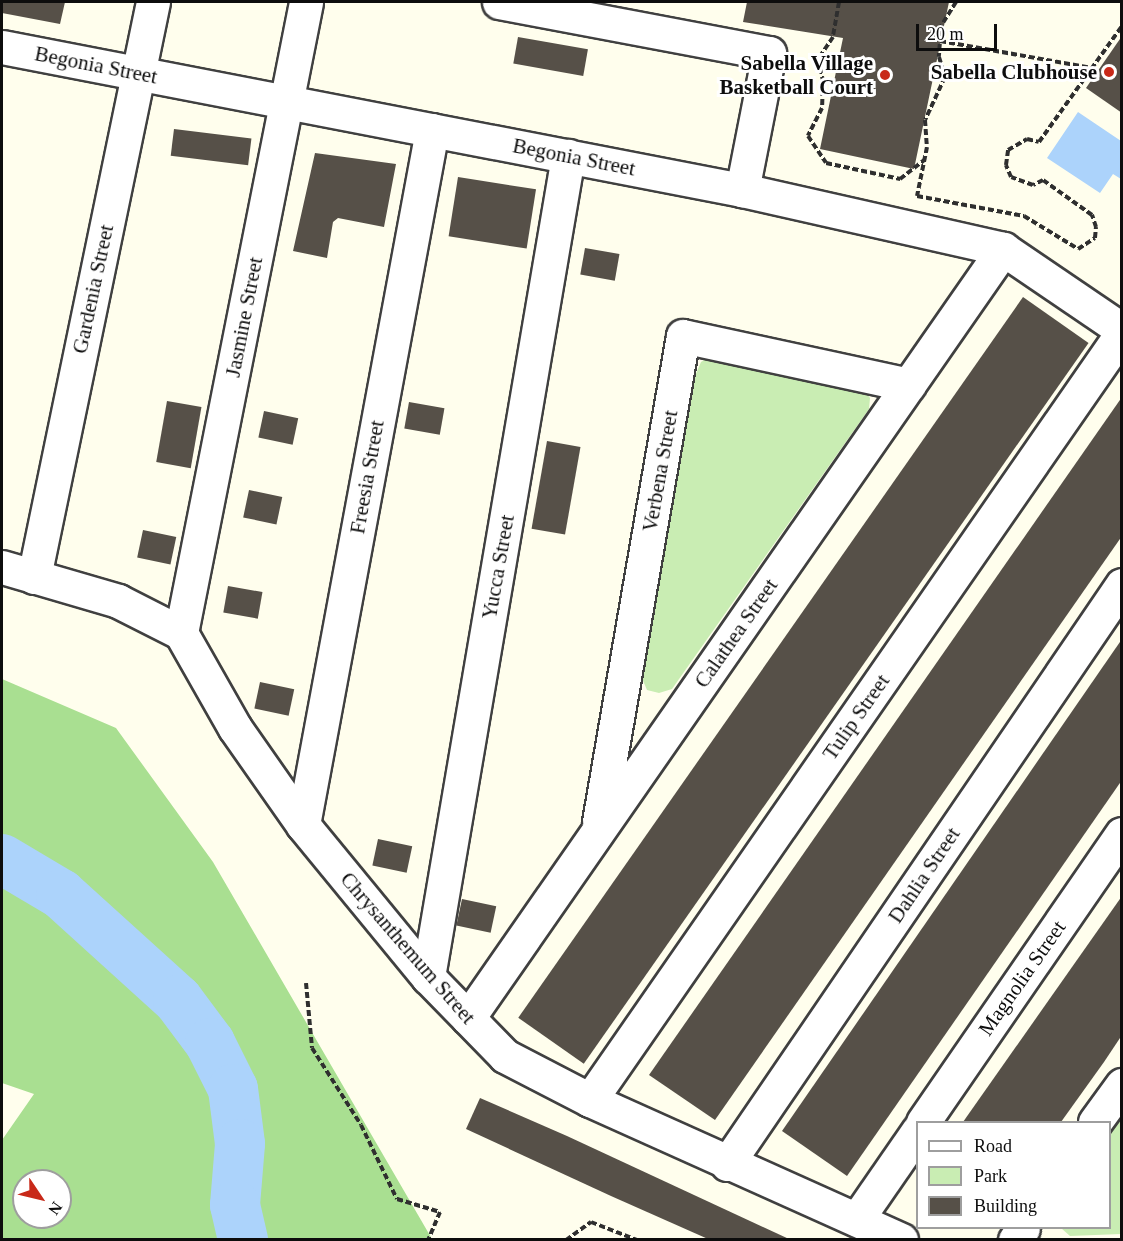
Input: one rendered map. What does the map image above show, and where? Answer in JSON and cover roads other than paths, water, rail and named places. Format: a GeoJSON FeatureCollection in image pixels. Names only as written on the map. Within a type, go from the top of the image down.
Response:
{"type":"FeatureCollection","features":[{"type":"Feature","properties":{"kind":"street","name":"Gardenia Street"},"geometry":{"type":"LineString","coordinates":[[34,577],[153,2]]}},
{"type":"Feature","properties":{"kind":"street","name":"Jasmine Street"},"geometry":{"type":"LineString","coordinates":[[181,633],[306,2]]}},
{"type":"Feature","properties":{"kind":"street"},"geometry":{"type":"LineString","coordinates":[[499,2],[769,53],[742,190]]}},
{"type":"Feature","properties":{"kind":"street","name":"Begonia Street"},"geometry":{"type":"LineString","coordinates":[[2,47],[742,190],[1004,249],[1122,331]]}},
{"type":"Feature","properties":{"kind":"street","name":"Freesia Street"},"geometry":{"type":"LineString","coordinates":[[303,825],[432,130]]}},
{"type":"Feature","properties":{"kind":"street","name":"Yucca Street"},"geometry":{"type":"LineString","coordinates":[[428,977],[568,156]]}},
{"type":"Feature","properties":{"kind":"street","name":"Calathea Street"},"geometry":{"type":"LineString","coordinates":[[468,1018],[1004,249]]}},
{"type":"Feature","properties":{"kind":"street","name":"Tulip Street"},"geometry":{"type":"LineString","coordinates":[[590,1100],[1122,331]]}},
{"type":"Feature","properties":{"kind":"street","name":"Verbena Street"},"geometry":{"type":"LineString","coordinates":[[597,833],[683,336],[909,385]]}},
{"type":"Feature","properties":{"kind":"street"},"geometry":{"type":"LineString","coordinates":[[2,567],[118,601],[181,633]]}},
{"type":"Feature","properties":{"kind":"street","name":"Dahlia Street"},"geometry":{"type":"LineString","coordinates":[[727,1164],[1122,585]]}},
{"type":"Feature","properties":{"kind":"street","name":"Chrysanthemum Street"},"geometry":{"type":"LineString","coordinates":[[181,633],[235,728],[303,825],[428,977],[505,1056],[590,1100],[727,1164],[901,1239]]}},
{"type":"Feature","properties":{"kind":"street","name":"Magnolia Street"},"geometry":{"type":"LineString","coordinates":[[924,1121],[1121,835]]}},
{"type":"Feature","properties":{"kind":"street"},"geometry":{"type":"LineString","coordinates":[[1096,1121],[1122,1084]]}},
{"type":"Feature","properties":{"kind":"street"},"geometry":{"type":"LineString","coordinates":[[857,1219],[916,1134]]}},
{"type":"Feature","properties":{"kind":"water"},"geometry":{"type":"Polygon","coordinates":[[[1078,112],[1121,141],[1121,179],[1113,174],[1100,193],[1047,158],[1078,112]]]}},
{"type":"Feature","properties":{"kind":"waterway"},"geometry":{"type":"LineString","coordinates":[[2,859],[61,894],[178,1000],[210,1043],[233,1089],[240,1144],[235,1205],[243,1240]]}},
{"type":"Feature","properties":{"kind":"place","name":"Sabella Clubhouse"},"geometry":{"type":"Point","coordinates":[1109,72]}},
{"type":"Feature","properties":{"kind":"place","name":"Sabella Village Basketball Court"},"geometry":{"type":"Point","coordinates":[885,75]}}]}
